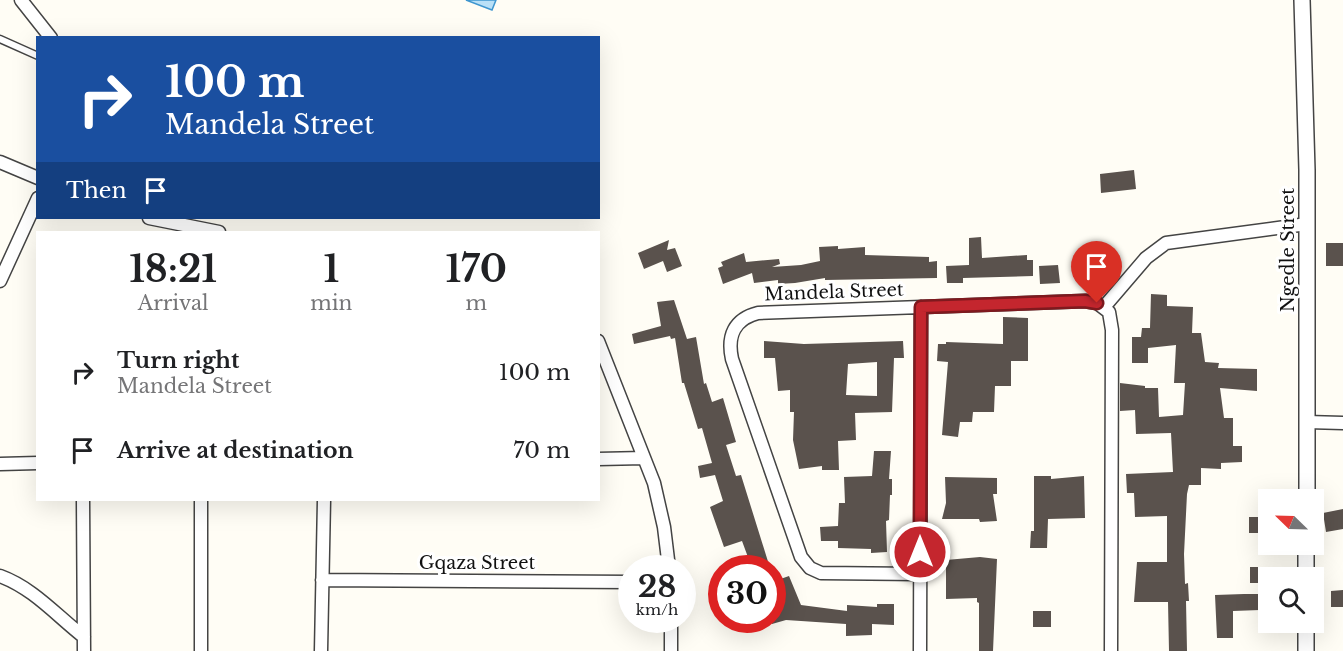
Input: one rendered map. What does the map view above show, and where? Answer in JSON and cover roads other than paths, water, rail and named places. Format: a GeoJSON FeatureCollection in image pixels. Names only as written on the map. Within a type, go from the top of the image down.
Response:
{"type":"FeatureCollection","features":[{"type":"Feature","properties":{"kind":"street"},"geometry":{"type":"LineString","coordinates":[[21,0],[49,36]]}},
{"type":"Feature","properties":{"kind":"street","name":"Ngedle Street"},"geometry":{"type":"LineString","coordinates":[[1302,0],[1307,224],[1307,489]]}},
{"type":"Feature","properties":{"kind":"street"},"geometry":{"type":"LineString","coordinates":[[0,162],[36,177]]}},
{"type":"Feature","properties":{"kind":"street"},"geometry":{"type":"LineString","coordinates":[[0,281],[36,202]]}},
{"type":"Feature","properties":{"kind":"street"},"geometry":{"type":"LineString","coordinates":[[154,219],[214,231]]}},
{"type":"Feature","properties":{"kind":"street"},"geometry":{"type":"LineString","coordinates":[[1111,651],[1112,330],[1109,312],[1104,308],[1146,258],[1166,243],[1307,224]]}},
{"type":"Feature","properties":{"kind":"street","name":"Mandela Street"},"geometry":{"type":"LineString","coordinates":[[919,574],[821,573],[805,562],[797,546],[729,347],[736,325],[749,315],[758,313],[1085,301],[1104,308]]}},
{"type":"Feature","properties":{"kind":"street"},"geometry":{"type":"LineString","coordinates":[[920,651],[921,307]]}},
{"type":"Feature","properties":{"kind":"street"},"geometry":{"type":"LineString","coordinates":[[600,346],[659,501],[667,555]]}},
{"type":"Feature","properties":{"kind":"street"},"geometry":{"type":"LineString","coordinates":[[1307,423],[1343,423]]}},
{"type":"Feature","properties":{"kind":"street"},"geometry":{"type":"LineString","coordinates":[[600,459],[644,458]]}},
{"type":"Feature","properties":{"kind":"street"},"geometry":{"type":"LineString","coordinates":[[0,464],[36,463]]}},
{"type":"Feature","properties":{"kind":"street"},"geometry":{"type":"LineString","coordinates":[[83,501],[84,651]]}},
{"type":"Feature","properties":{"kind":"street"},"geometry":{"type":"LineString","coordinates":[[201,501],[201,651]]}},
{"type":"Feature","properties":{"kind":"street"},"geometry":{"type":"LineString","coordinates":[[321,651],[324,501]]}},
{"type":"Feature","properties":{"kind":"street"},"geometry":{"type":"LineString","coordinates":[[0,576],[35,593],[49,610],[84,637]]}},
{"type":"Feature","properties":{"kind":"street","name":"Gqaza Street"},"geometry":{"type":"LineString","coordinates":[[322,580],[618,582]]}},
{"type":"Feature","properties":{"kind":"street"},"geometry":{"type":"LineString","coordinates":[[671,633],[671,651]]}},
{"type":"Feature","properties":{"kind":"street"},"geometry":{"type":"LineString","coordinates":[[1306,633],[1306,651]]}},
{"type":"Feature","properties":{"kind":"lane"},"geometry":{"type":"LineString","coordinates":[[0,39],[36,55]]}},
{"type":"Feature","properties":{"kind":"water"},"geometry":{"type":"Polygon","coordinates":[[[466,0],[496,0],[492,10],[466,0]]]}}]}
